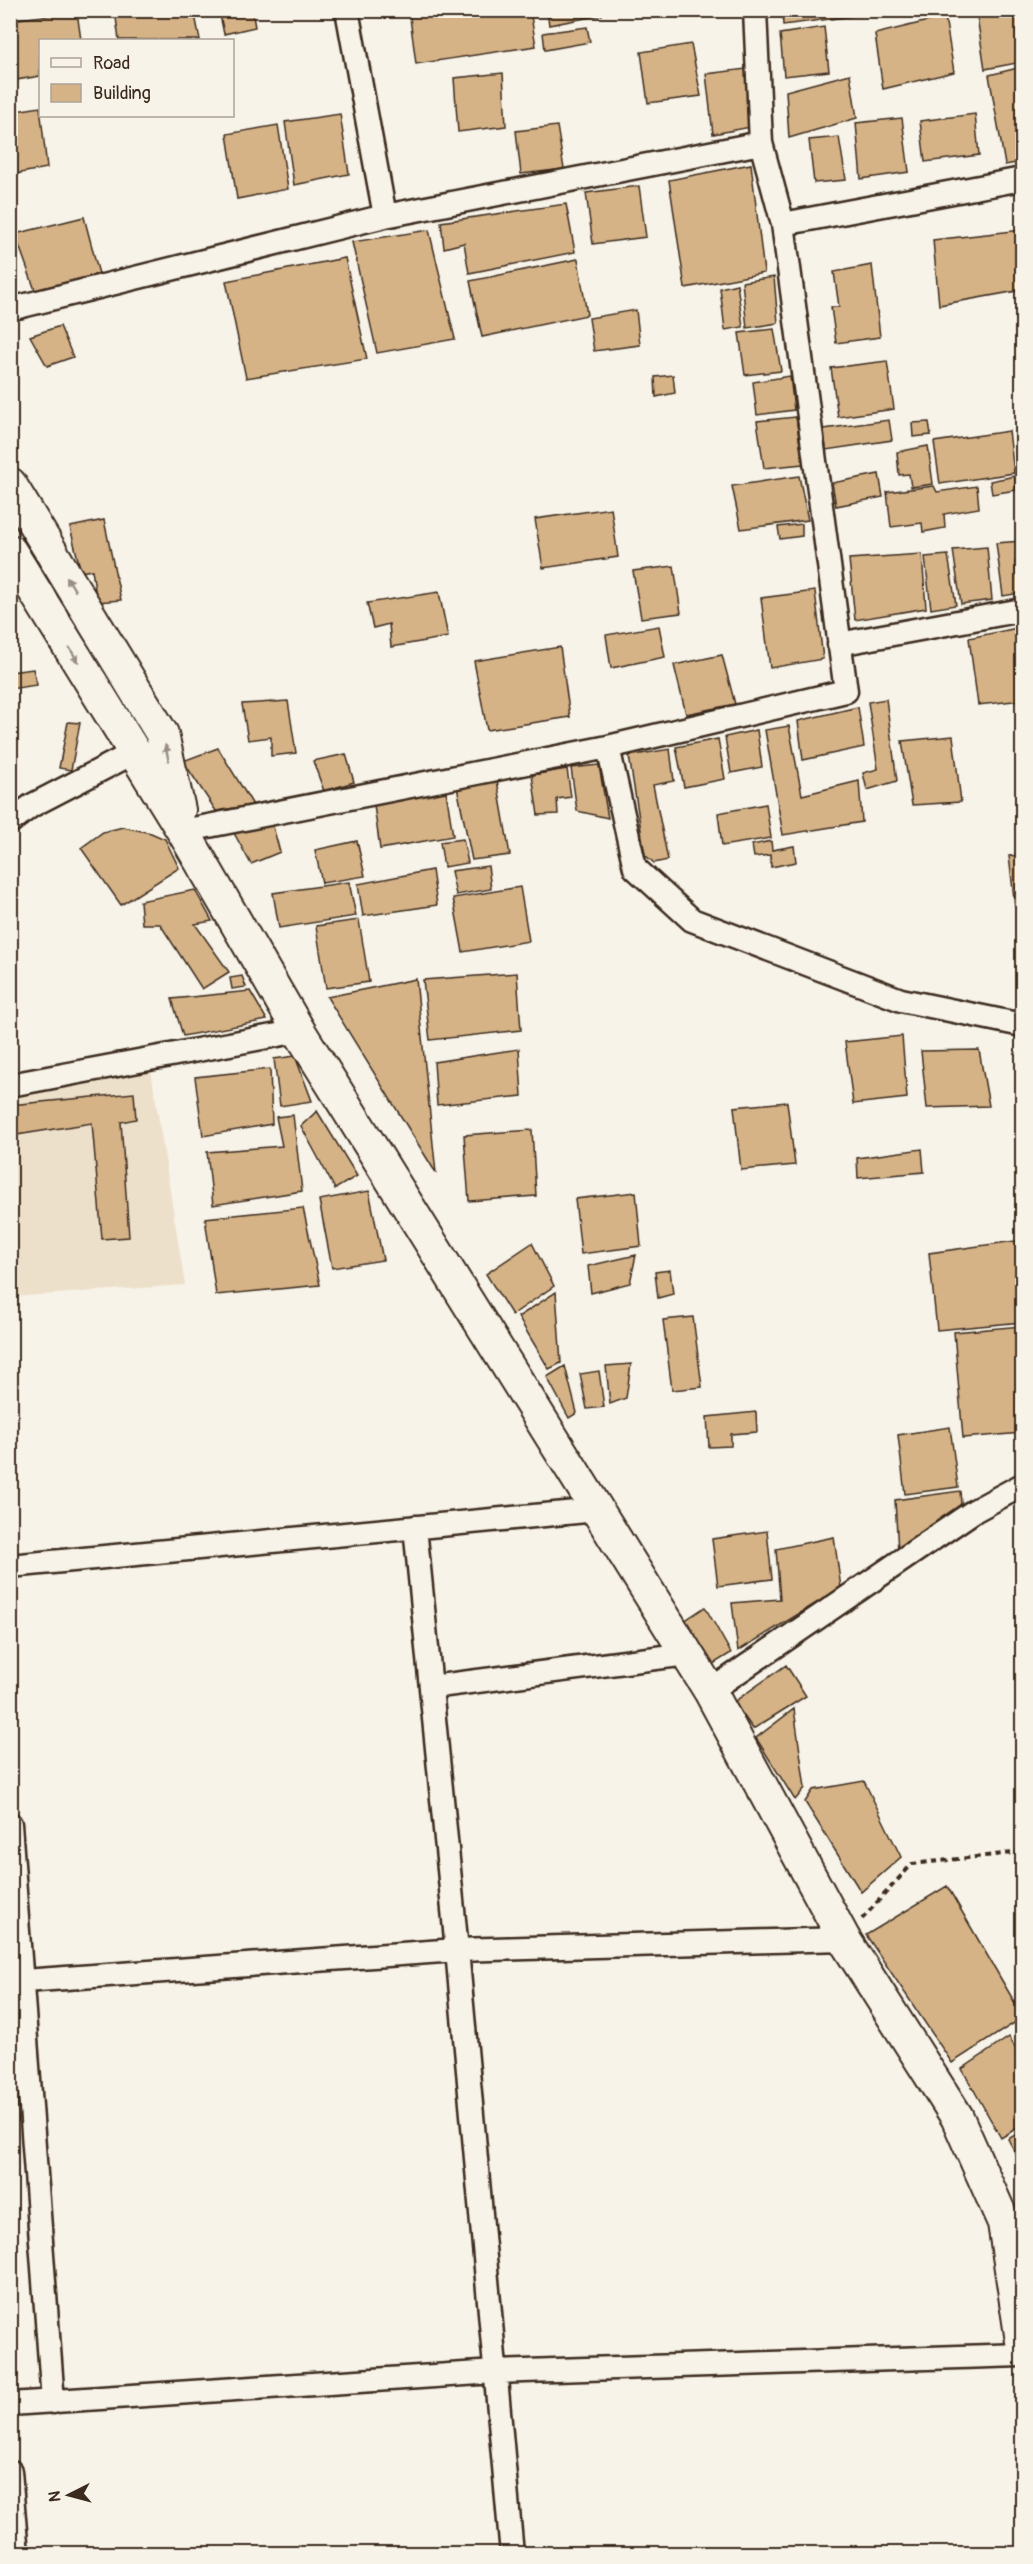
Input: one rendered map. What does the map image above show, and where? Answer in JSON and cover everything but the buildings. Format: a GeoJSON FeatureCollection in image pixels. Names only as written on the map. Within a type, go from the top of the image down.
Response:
{"type":"FeatureCollection","features":[{"type":"Feature","properties":{"kind":"street"},"geometry":{"type":"LineString","coordinates":[[347,10],[385,216]]}},
{"type":"Feature","properties":{"kind":"street"},"geometry":{"type":"LineString","coordinates":[[183,831],[608,747],[846,691],[783,224],[761,143],[755,10]]}},
{"type":"Feature","properties":{"kind":"street"},"geometry":{"type":"LineString","coordinates":[[10,309],[385,216],[761,143]]}},
{"type":"Feature","properties":{"kind":"street"},"geometry":{"type":"LineString","coordinates":[[783,224],[1023,179]]}},
{"type":"Feature","properties":{"kind":"street"},"geometry":{"type":"LineString","coordinates":[[10,484],[162,734],[183,831]]}},
{"type":"Feature","properties":{"kind":"street"},"geometry":{"type":"LineString","coordinates":[[10,551],[183,831],[299,1031],[710,1691],[844,1939],[957,2117],[1004,2223],[1023,2341]]}},
{"type":"Feature","properties":{"kind":"street"},"geometry":{"type":"LineString","coordinates":[[839,644],[1023,610]]}},
{"type":"Feature","properties":{"kind":"street"},"geometry":{"type":"LineString","coordinates":[[608,747],[635,868],[692,920],[901,1000],[1023,1024]]}},
{"type":"Feature","properties":{"kind":"street"},"geometry":{"type":"LineString","coordinates":[[10,822],[31,806],[133,753]]}},
{"type":"Feature","properties":{"kind":"street"},"geometry":{"type":"LineString","coordinates":[[10,1085],[299,1031]]}},
{"type":"Feature","properties":{"kind":"street"},"geometry":{"type":"LineString","coordinates":[[710,1691],[974,1510],[1023,1485]]}},
{"type":"Feature","properties":{"kind":"street"},"geometry":{"type":"LineString","coordinates":[[10,1566],[597,1510]]}},
{"type":"Feature","properties":{"kind":"street"},"geometry":{"type":"LineString","coordinates":[[415,1527],[457,1950],[512,2553]]}},
{"type":"Feature","properties":{"kind":"street"},"geometry":{"type":"LineString","coordinates":[[431,1687],[687,1654]]}},
{"type":"Feature","properties":{"kind":"street"},"geometry":{"type":"LineString","coordinates":[[10,1824],[17,1982],[53,2402]]}},
{"type":"Feature","properties":{"kind":"street"},"geometry":{"type":"LineString","coordinates":[[17,1982],[457,1950],[844,1939]]}},
{"type":"Feature","properties":{"kind":"street"},"geometry":{"type":"LineString","coordinates":[[10,2404],[495,2372],[1023,2355]]}},
{"type":"Feature","properties":{"kind":"street"},"geometry":{"type":"LineString","coordinates":[[10,2471],[17,2553]]}},
{"type":"Feature","properties":{"kind":"path"},"geometry":{"type":"LineString","coordinates":[[844,1939],[912,1864],[1023,1852]]}},
{"type":"Feature","properties":{"kind":"shaded area"},"geometry":{"type":"Polygon","coordinates":[[[151,1071],[185,1285],[11,1297],[11,1096],[151,1071]]]}}]}
